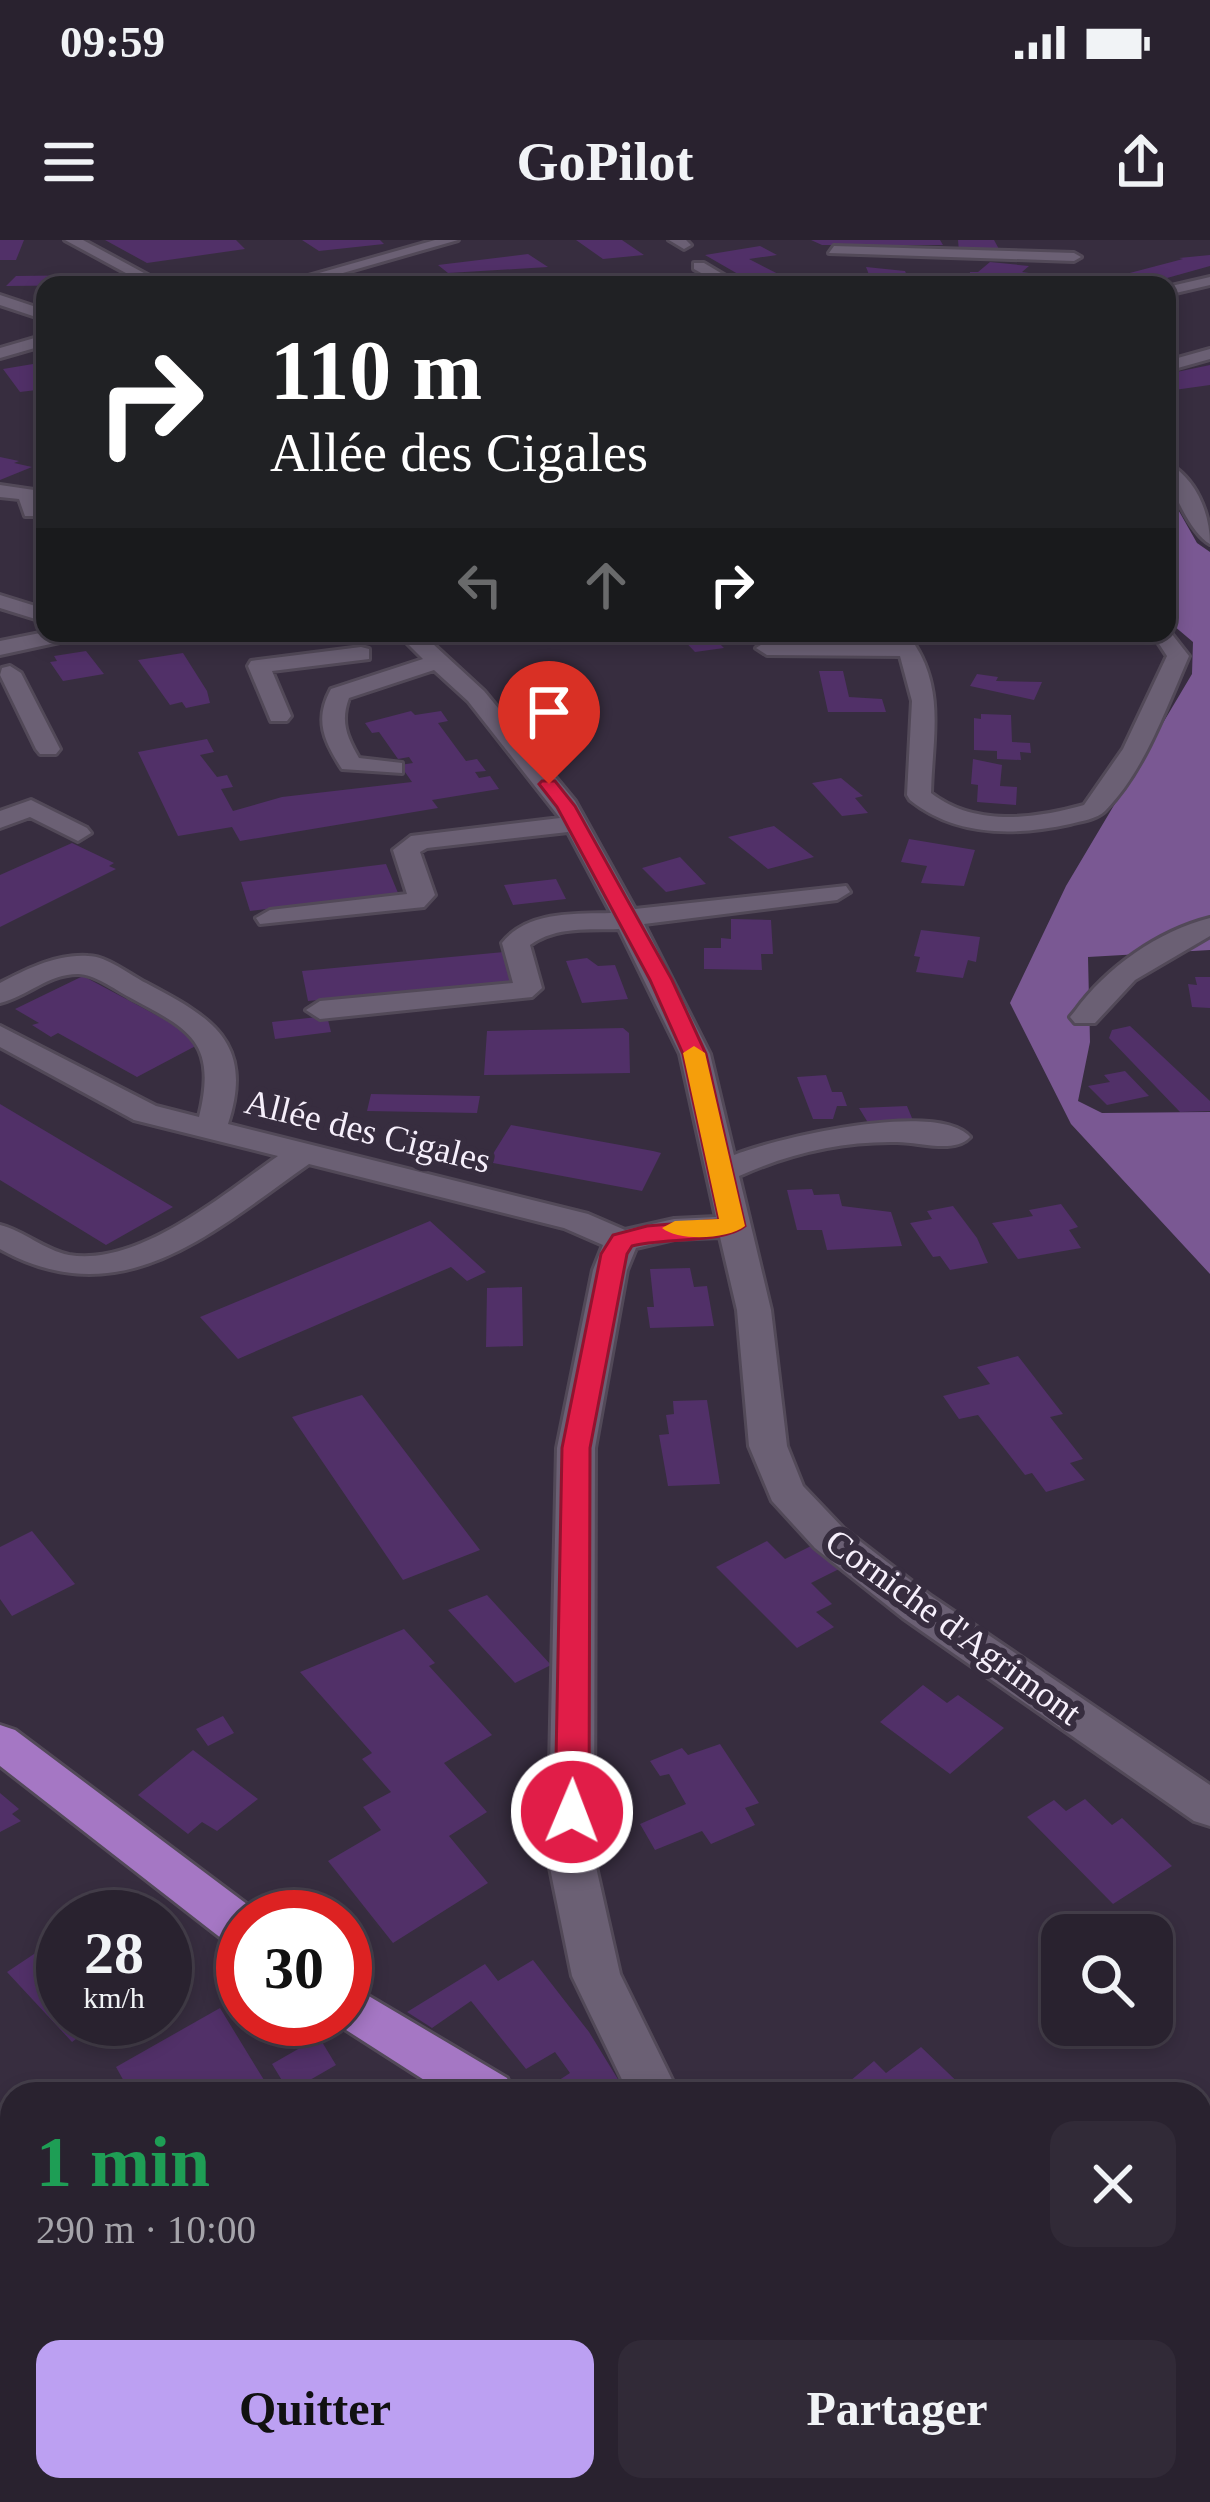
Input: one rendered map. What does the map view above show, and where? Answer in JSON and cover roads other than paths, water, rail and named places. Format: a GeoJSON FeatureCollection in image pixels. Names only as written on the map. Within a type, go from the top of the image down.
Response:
{"type":"FeatureCollection","features":[{"type":"Feature","properties":{"kind":"main road"},"geometry":{"type":"LineString","coordinates":[[0,1742],[216,1907]]}},
{"type":"Feature","properties":{"kind":"main road"},"geometry":{"type":"LineString","coordinates":[[372,2020],[470,2082]]}},
{"type":"Feature","properties":{"kind":"street"},"geometry":{"type":"LineString","coordinates":[[72,240],[142,276]]}},
{"type":"Feature","properties":{"kind":"street"},"geometry":{"type":"LineString","coordinates":[[320,276],[451,240]]}},
{"type":"Feature","properties":{"kind":"street"},"geometry":{"type":"LineString","coordinates":[[1060,271],[1090,240]]}},
{"type":"Feature","properties":{"kind":"street"},"geometry":{"type":"LineString","coordinates":[[834,250],[1074,257]]}},
{"type":"Feature","properties":{"kind":"street"},"geometry":{"type":"LineString","coordinates":[[132,271],[167,266]]}},
{"type":"Feature","properties":{"kind":"street"},"geometry":{"type":"LineString","coordinates":[[699,266],[717,276]]}},
{"type":"Feature","properties":{"kind":"street"},"geometry":{"type":"LineString","coordinates":[[1176,289],[1210,281]]}},
{"type":"Feature","properties":{"kind":"street"},"geometry":{"type":"LineString","coordinates":[[0,300],[36,312]]}},
{"type":"Feature","properties":{"kind":"street"},"geometry":{"type":"LineString","coordinates":[[0,355],[36,348]]}},
{"type":"Feature","properties":{"kind":"street"},"geometry":{"type":"LineString","coordinates":[[1176,363],[1210,354]]}},
{"type":"Feature","properties":{"kind":"street"},"geometry":{"type":"LineString","coordinates":[[1176,479],[1210,538]]}},
{"type":"Feature","properties":{"kind":"street"},"geometry":{"type":"LineString","coordinates":[[0,491],[27,494],[32,512]]}},
{"type":"Feature","properties":{"kind":"street"},"geometry":{"type":"LineString","coordinates":[[0,601],[36,613]]}},
{"type":"Feature","properties":{"kind":"street"},"geometry":{"type":"LineString","coordinates":[[0,648],[36,640]]}},
{"type":"Feature","properties":{"kind":"street","name":"Corniche d'Agrimont"},"geometry":{"type":"LineString","coordinates":[[418,642],[504,730],[566,806],[661,980],[694,1054],[754,1310],[768,1446],[786,1492],[829,1538],[917,1607],[1210,1808]]}},
{"type":"Feature","properties":{"kind":"street"},"geometry":{"type":"LineString","coordinates":[[767,648],[907,650],[917,662],[921,692],[924,752],[919,795],[932,808],[968,818],[1045,823],[1093,810],[1135,749],[1178,656],[1169,642]]}},
{"type":"Feature","properties":{"kind":"street"},"geometry":{"type":"LineString","coordinates":[[279,716],[260,666],[361,654]]}},
{"type":"Feature","properties":{"kind":"street"},"geometry":{"type":"LineString","coordinates":[[392,768],[351,764],[330,730],[339,694],[438,661]]}},
{"type":"Feature","properties":{"kind":"street"},"geometry":{"type":"LineString","coordinates":[[10,673],[12,701],[48,749]]}},
{"type":"Feature","properties":{"kind":"street"},"geometry":{"type":"LineString","coordinates":[[265,686],[382,677]]}},
{"type":"Feature","properties":{"kind":"street"},"geometry":{"type":"LineString","coordinates":[[0,820],[31,808],[78,833]]}},
{"type":"Feature","properties":{"kind":"street"},"geometry":{"type":"LineString","coordinates":[[270,918],[415,901],[422,895],[406,850],[420,841],[574,824]]}},
{"type":"Feature","properties":{"kind":"street"},"geometry":{"type":"LineString","coordinates":[[320,1010],[522,991],[528,988],[528,976],[516,943],[539,928],[837,892]]}},
{"type":"Feature","properties":{"kind":"street"},"geometry":{"type":"LineString","coordinates":[[1085,1017],[1104,987],[1161,949],[1210,926]]}},
{"type":"Feature","properties":{"kind":"street"},"geometry":{"type":"LineString","coordinates":[[0,994],[46,970],[88,964],[197,1022],[210,1036],[218,1059],[221,1104],[210,1131]]}},
{"type":"Feature","properties":{"kind":"street","name":"Allée des Cigales"},"geometry":{"type":"LineString","coordinates":[[0,1035],[145,1113],[576,1221],[622,1241]]}},
{"type":"Feature","properties":{"kind":"street"},"geometry":{"type":"LineString","coordinates":[[722,1172],[802,1141],[852,1134],[953,1137]]}},
{"type":"Feature","properties":{"kind":"street"},"geometry":{"type":"LineString","coordinates":[[0,1235],[45,1260],[76,1266],[114,1262],[200,1224],[303,1153]]}},
{"type":"Feature","properties":{"kind":"street"},"geometry":{"type":"LineString","coordinates":[[648,2082],[596,1976],[571,1858],[576,1448],[610,1270],[622,1241],[674,1228],[733,1226]]}}]}
